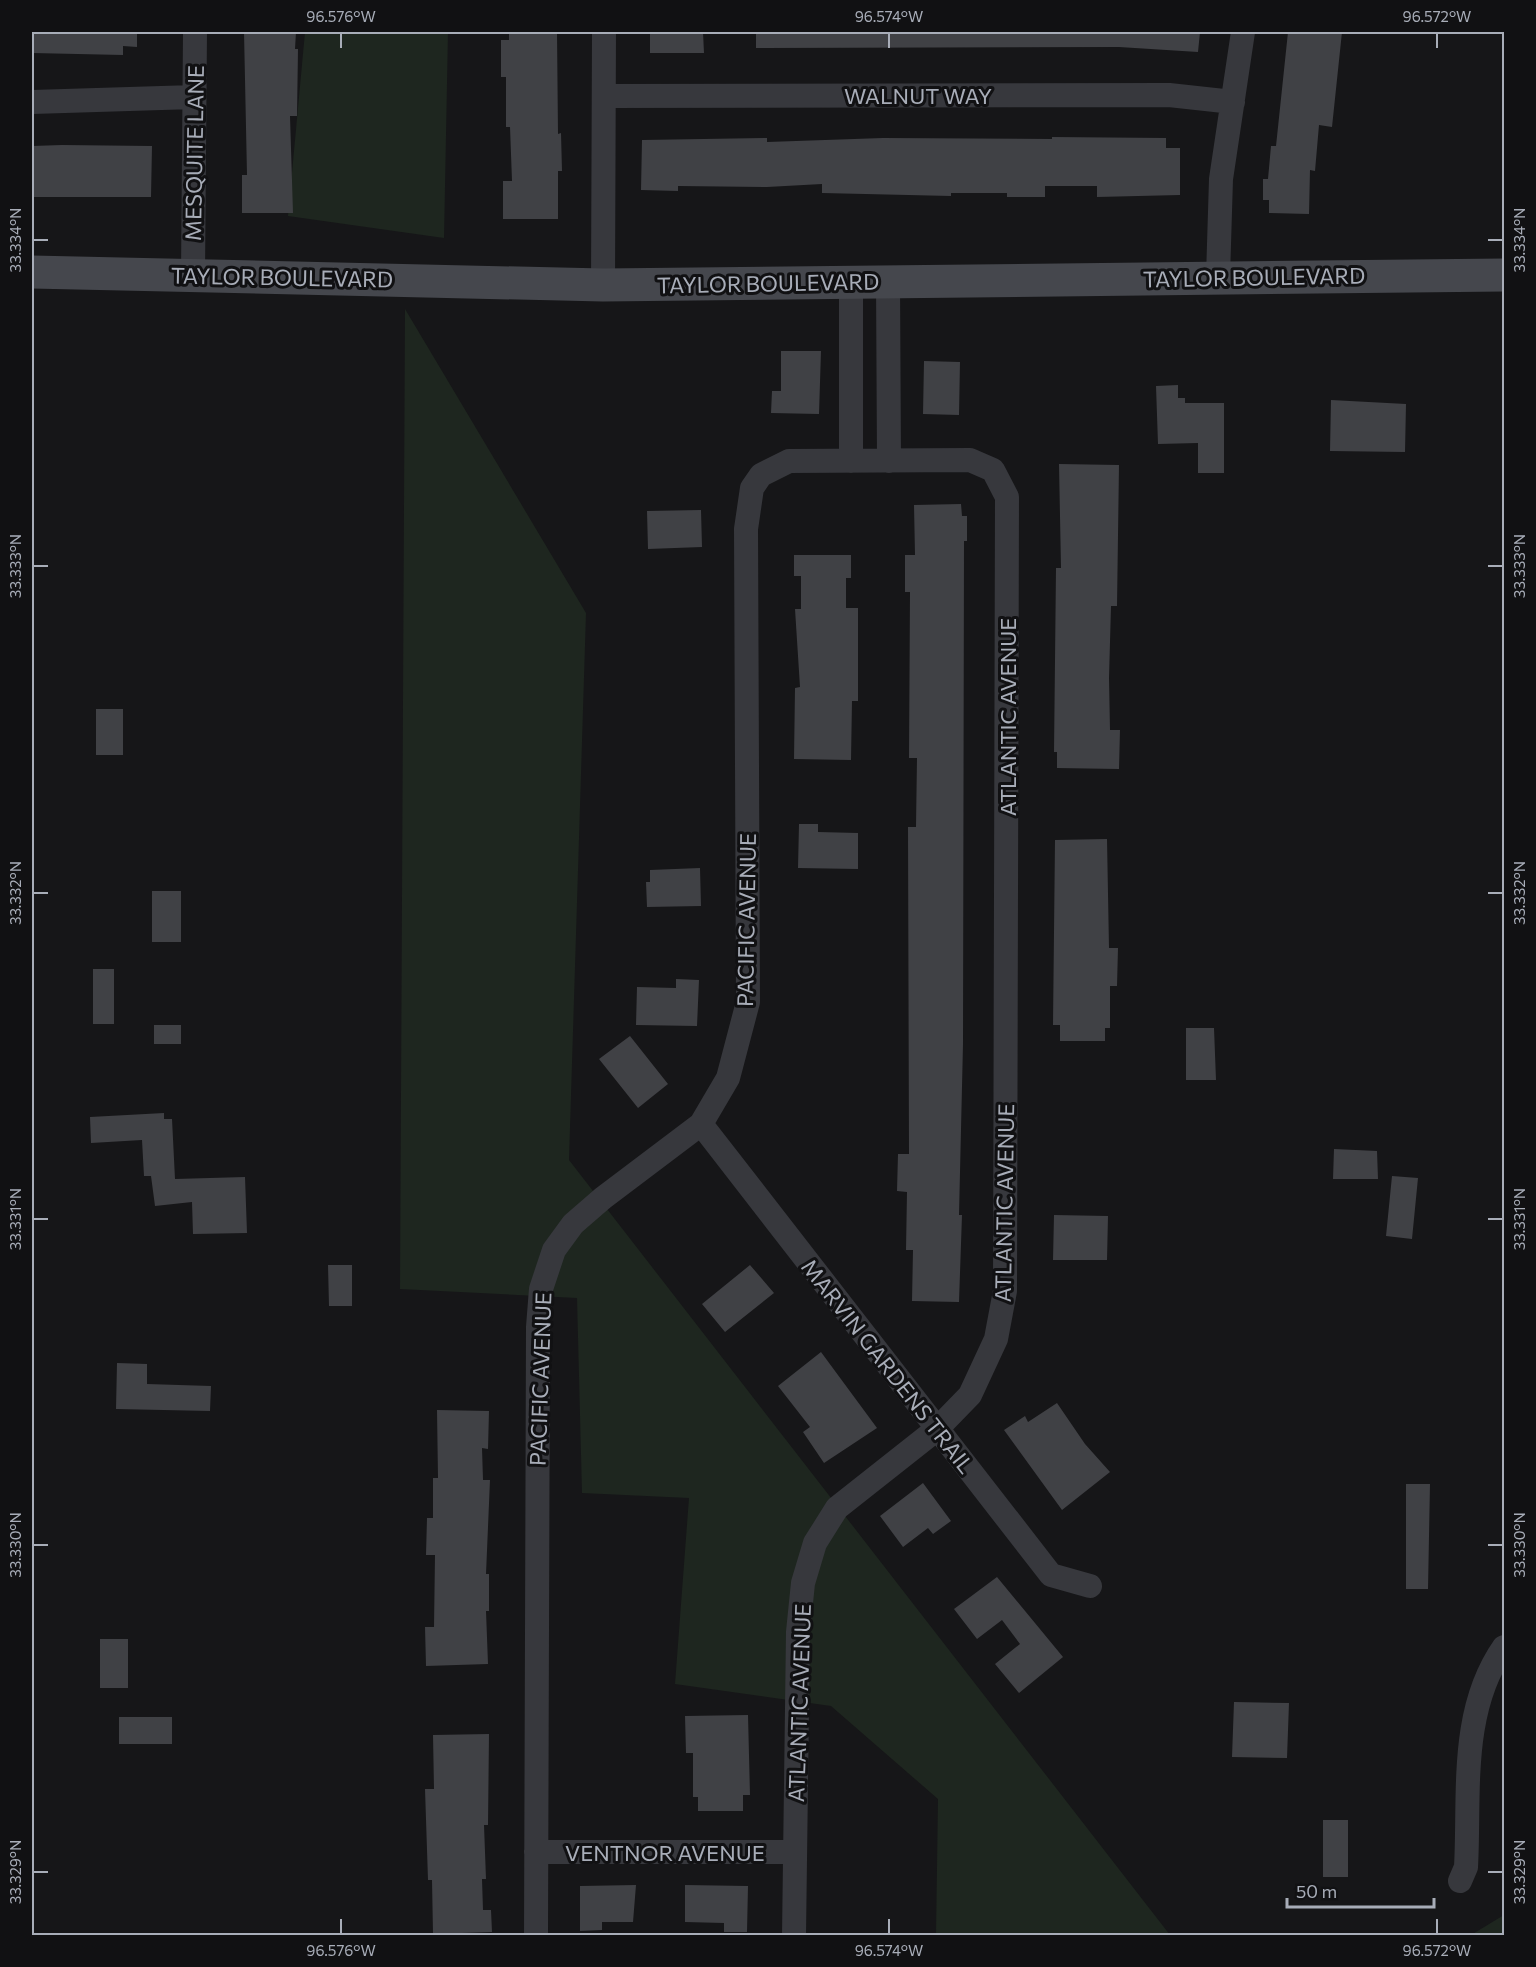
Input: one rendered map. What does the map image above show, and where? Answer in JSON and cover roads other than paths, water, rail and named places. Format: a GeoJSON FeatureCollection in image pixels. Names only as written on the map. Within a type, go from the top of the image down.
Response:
{"type":"FeatureCollection","features":[{"type":"Feature","properties":{"kind":"street","name":"MESQUITE LANE"},"geometry":{"type":"LineString","coordinates":[[193,275],[195,32]]}},
{"type":"Feature","properties":{"kind":"street"},"geometry":{"type":"LineString","coordinates":[[603,285],[604,32]]}},
{"type":"Feature","properties":{"kind":"street"},"geometry":{"type":"LineString","coordinates":[[1218,277],[1221,178],[1243,32]]}},
{"type":"Feature","properties":{"kind":"street","name":"WALNUT WAY"},"geometry":{"type":"LineString","coordinates":[[604,96],[1169,95],[1233,102]]}},
{"type":"Feature","properties":{"kind":"street"},"geometry":{"type":"LineString","coordinates":[[32,102],[194,97]]}},
{"type":"Feature","properties":{"kind":"street","name":"TAYLOR BOULEVARD"},"geometry":{"type":"LineString","coordinates":[[32,272],[603,285],[1504,274]]}},
{"type":"Feature","properties":{"kind":"street"},"geometry":{"type":"LineString","coordinates":[[851,282],[851,461],[889,461],[888,281]]}},
{"type":"Feature","properties":{"kind":"street","name":"ATLANTIC AVENUE"},"geometry":{"type":"LineString","coordinates":[[794,1935],[798,1632],[803,1583],[815,1543],[837,1508],[937,1429],[970,1395],[996,1339],[1005,1291],[1007,497],[993,470],[970,460],[889,461]]}},
{"type":"Feature","properties":{"kind":"street","name":"PACIFIC AVENUE"},"geometry":{"type":"LineString","coordinates":[[536,1935],[538,1327],[541,1289],[554,1250],[573,1224],[603,1198],[701,1124],[728,1078],[748,1002],[746,529],[752,488],[760,474],[789,461],[851,461]]}},
{"type":"Feature","properties":{"kind":"street","name":"MARVIN GARDENS TRAIL"},"geometry":{"type":"LineString","coordinates":[[701,1124],[1051,1575],[1090,1586]]}},
{"type":"Feature","properties":{"kind":"street"},"geometry":{"type":"LineString","coordinates":[[1460,1881],[1466,1867],[1468,1761],[1478,1703],[1504,1647]]}},
{"type":"Feature","properties":{"kind":"street","name":"VENTNOR AVENUE"},"geometry":{"type":"LineString","coordinates":[[536,1852],[795,1852]]}}]}
